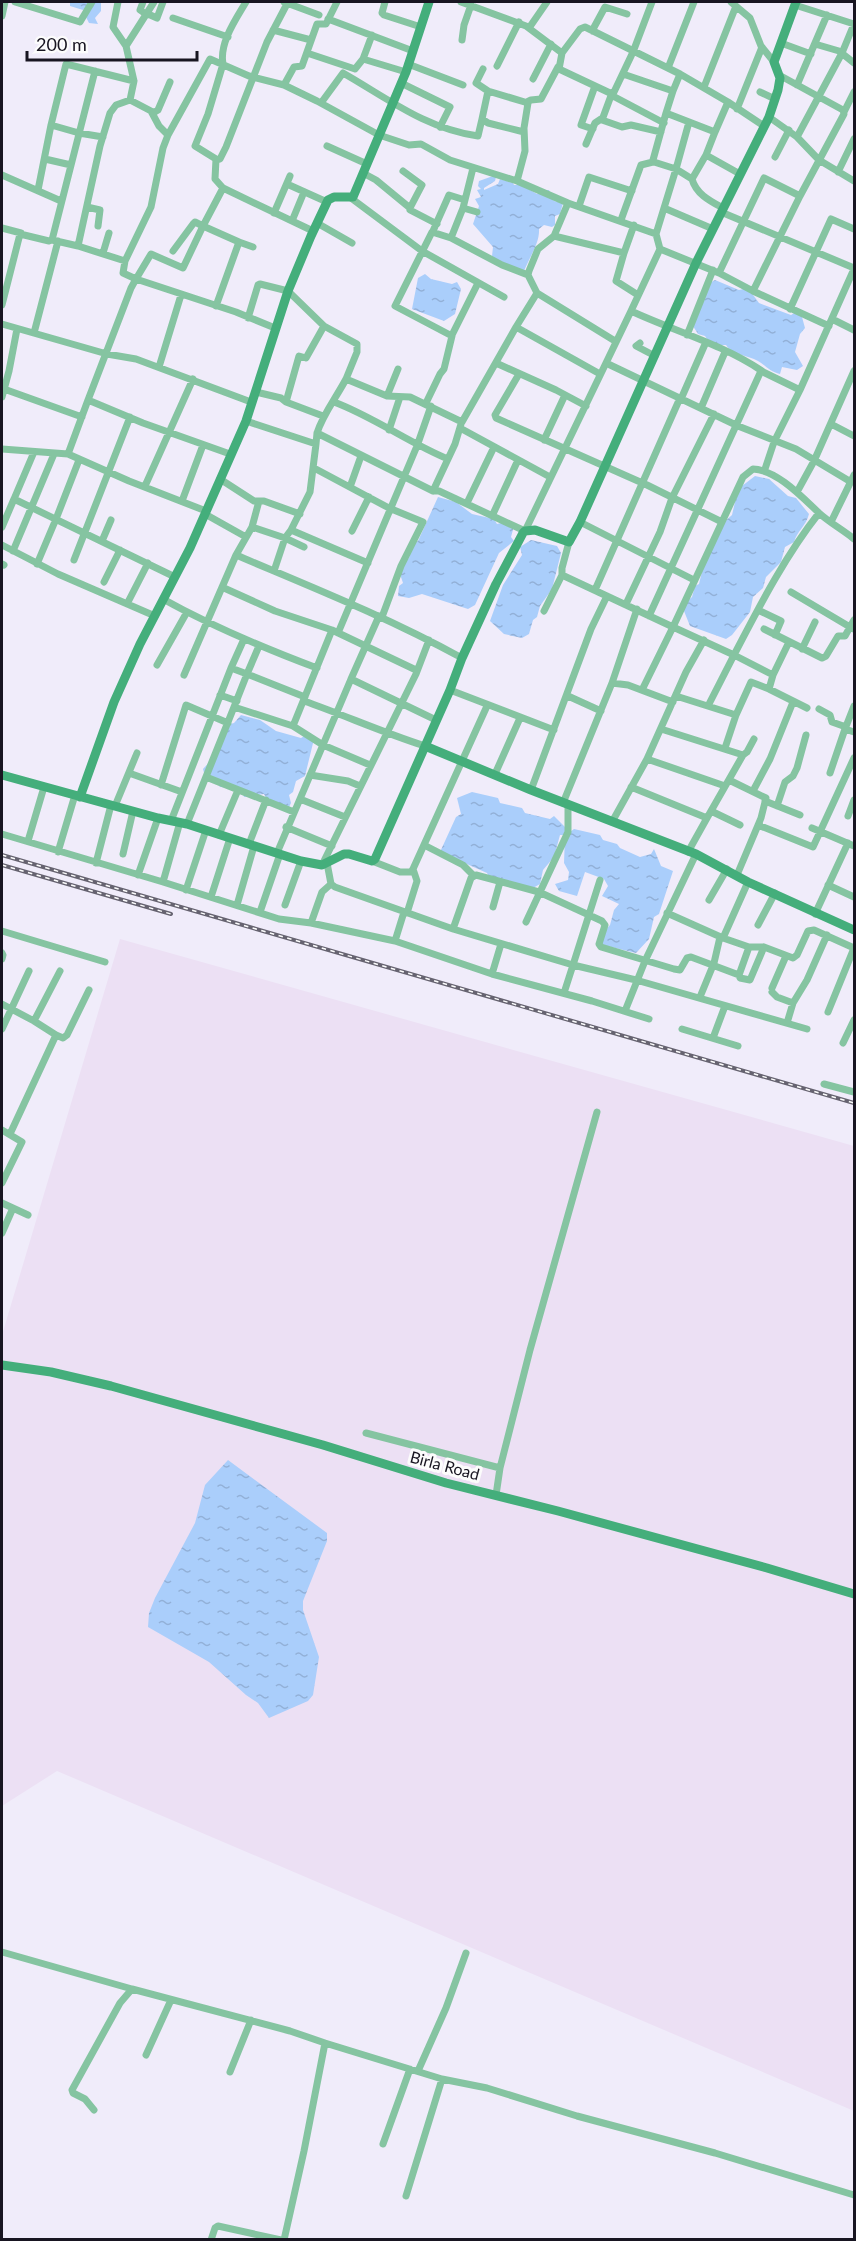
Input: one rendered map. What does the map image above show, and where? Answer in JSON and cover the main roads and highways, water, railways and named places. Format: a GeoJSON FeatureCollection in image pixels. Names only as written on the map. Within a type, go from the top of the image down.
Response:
{"type":"FeatureCollection","features":[{"type":"Feature","properties":{"kind":"water"},"geometry":{"type":"Polygon","coordinates":[[[70,2],[101,2],[101,11],[95,18],[98,24],[89,23],[86,17],[88,7],[83,10],[70,6],[70,2]]]}},
{"type":"Feature","properties":{"kind":"water"},"geometry":{"type":"Polygon","coordinates":[[[496,177],[495,181],[484,190],[498,184],[500,179],[514,185],[522,185],[537,194],[542,190],[549,190],[554,201],[563,203],[560,214],[555,216],[555,225],[552,227],[544,225],[539,229],[536,245],[524,271],[499,262],[492,256],[493,247],[473,224],[479,206],[475,199],[481,197],[477,190],[481,189],[478,186],[479,181],[496,177]]]}},
{"type":"Feature","properties":{"kind":"water"},"geometry":{"type":"Polygon","coordinates":[[[425,274],[431,279],[452,284],[457,282],[461,289],[455,314],[444,321],[412,309],[418,278],[425,274]]]}},
{"type":"Feature","properties":{"kind":"water"},"geometry":{"type":"Polygon","coordinates":[[[715,280],[739,290],[748,288],[759,303],[791,315],[796,312],[802,317],[805,328],[800,334],[795,352],[803,366],[797,370],[782,367],[780,374],[754,359],[732,351],[726,345],[711,345],[705,336],[698,334],[691,323],[708,284],[715,280]]]}},
{"type":"Feature","properties":{"kind":"water"},"geometry":{"type":"Polygon","coordinates":[[[755,476],[769,479],[788,496],[796,498],[809,514],[794,542],[785,547],[781,562],[766,577],[763,588],[753,597],[750,612],[732,635],[726,639],[690,626],[682,606],[692,597],[695,586],[699,584],[707,551],[722,524],[732,515],[738,489],[755,476]]]}},
{"type":"Feature","properties":{"kind":"water"},"geometry":{"type":"Polygon","coordinates":[[[438,497],[456,502],[472,514],[494,519],[497,524],[505,522],[514,526],[511,537],[514,541],[499,553],[475,605],[468,609],[422,594],[409,598],[398,596],[399,586],[403,583],[399,571],[403,562],[409,558],[413,543],[418,541],[438,497]]]}},
{"type":"Feature","properties":{"kind":"water"},"geometry":{"type":"Polygon","coordinates":[[[531,540],[557,546],[561,553],[552,589],[540,606],[529,634],[522,638],[504,634],[490,621],[503,585],[522,555],[520,547],[531,540]]]}},
{"type":"Feature","properties":{"kind":"water"},"geometry":{"type":"Polygon","coordinates":[[[241,715],[260,720],[276,731],[301,738],[306,735],[314,739],[305,776],[296,781],[293,792],[289,795],[291,803],[287,811],[278,802],[269,803],[264,794],[244,797],[242,789],[220,787],[217,783],[206,780],[203,769],[214,757],[226,725],[234,723],[241,715]]]}},
{"type":"Feature","properties":{"kind":"water"},"geometry":{"type":"Polygon","coordinates":[[[472,792],[498,798],[500,803],[522,808],[525,813],[550,819],[554,816],[570,832],[574,829],[600,835],[603,840],[617,844],[620,848],[640,857],[651,854],[654,849],[661,866],[673,871],[659,914],[654,917],[649,939],[636,953],[603,945],[599,938],[610,925],[614,910],[619,904],[602,896],[608,886],[604,879],[585,872],[577,896],[559,891],[555,884],[568,880],[569,872],[564,863],[565,835],[560,835],[554,857],[543,870],[540,884],[533,888],[492,882],[487,873],[440,852],[456,817],[461,814],[457,798],[472,792]]]}},
{"type":"Feature","properties":{"kind":"water"},"geometry":{"type":"Polygon","coordinates":[[[228,1460],[327,1533],[327,1541],[303,1601],[303,1610],[319,1657],[313,1695],[308,1701],[269,1718],[258,1703],[209,1662],[148,1627],[149,1613],[155,1598],[195,1523],[205,1485],[228,1460]]]}},
{"type":"Feature","properties":{"kind":"railway"},"geometry":{"type":"LineString","coordinates":[[2,855],[854,1103]]}},
{"type":"Feature","properties":{"kind":"railway"},"geometry":{"type":"LineString","coordinates":[[2,865],[171,914]]}}]}
